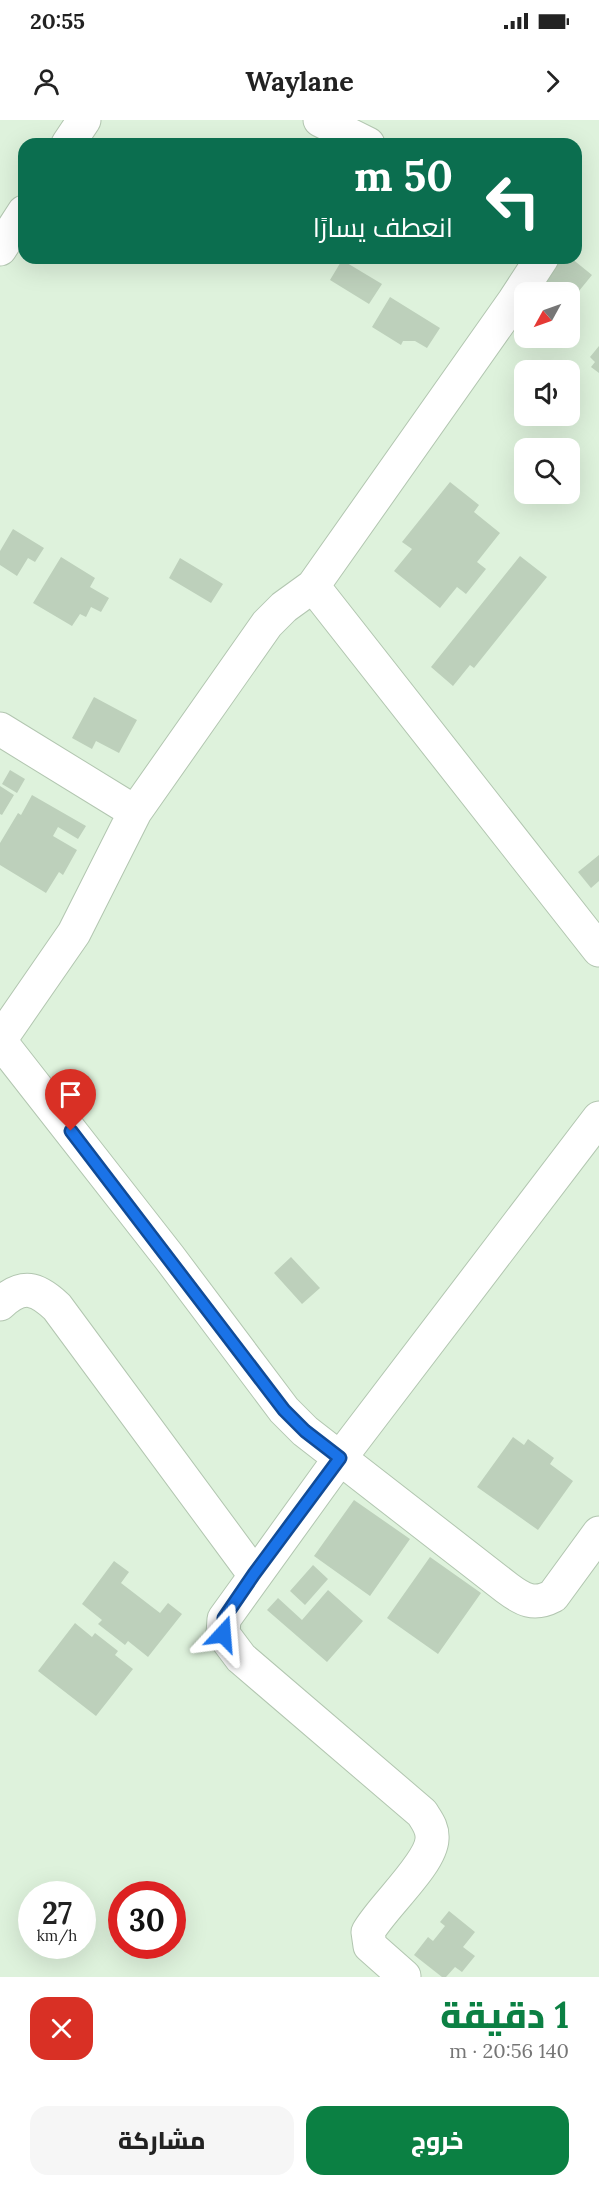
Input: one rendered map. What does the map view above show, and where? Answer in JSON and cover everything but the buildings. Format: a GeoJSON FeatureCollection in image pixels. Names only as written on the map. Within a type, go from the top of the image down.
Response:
{"type":"FeatureCollection","features":[{"type":"Feature","properties":{"kind":"street"},"geometry":{"type":"LineString","coordinates":[[72,138],[84,120]]}},
{"type":"Feature","properties":{"kind":"street"},"geometry":{"type":"LineString","coordinates":[[320,120],[356,138]]}},
{"type":"Feature","properties":{"kind":"street"},"geometry":{"type":"LineString","coordinates":[[0,249],[18,221]]}},
{"type":"Feature","properties":{"kind":"street"},"geometry":{"type":"LineString","coordinates":[[538,264],[313,586],[284,607],[267,624],[135,812],[74,933],[0,1041],[170,1257],[278,1402],[305,1431],[507,1588],[530,1603],[544,1601],[553,1596],[599,1533]]}},
{"type":"Feature","properties":{"kind":"street"},"geometry":{"type":"LineString","coordinates":[[313,586],[599,950]]}},
{"type":"Feature","properties":{"kind":"street"},"geometry":{"type":"LineString","coordinates":[[0,729],[135,812]]}},
{"type":"Feature","properties":{"kind":"street"},"geometry":{"type":"LineString","coordinates":[[404,1976],[370,1946],[368,1932],[426,1857],[432,1837],[430,1825],[422,1813],[371,1772],[241,1658],[223,1634],[224,1618],[340,1458],[599,1118]]}},
{"type":"Feature","properties":{"kind":"street"},"geometry":{"type":"LineString","coordinates":[[0,1304],[22,1290],[35,1290],[57,1307],[254,1574]]}},
{"type":"Feature","properties":{"kind":"route"},"geometry":{"type":"LineString","coordinates":[[71,1131],[170,1257],[284,1410],[305,1431],[340,1458],[224,1618],[223,1634]]}}]}
